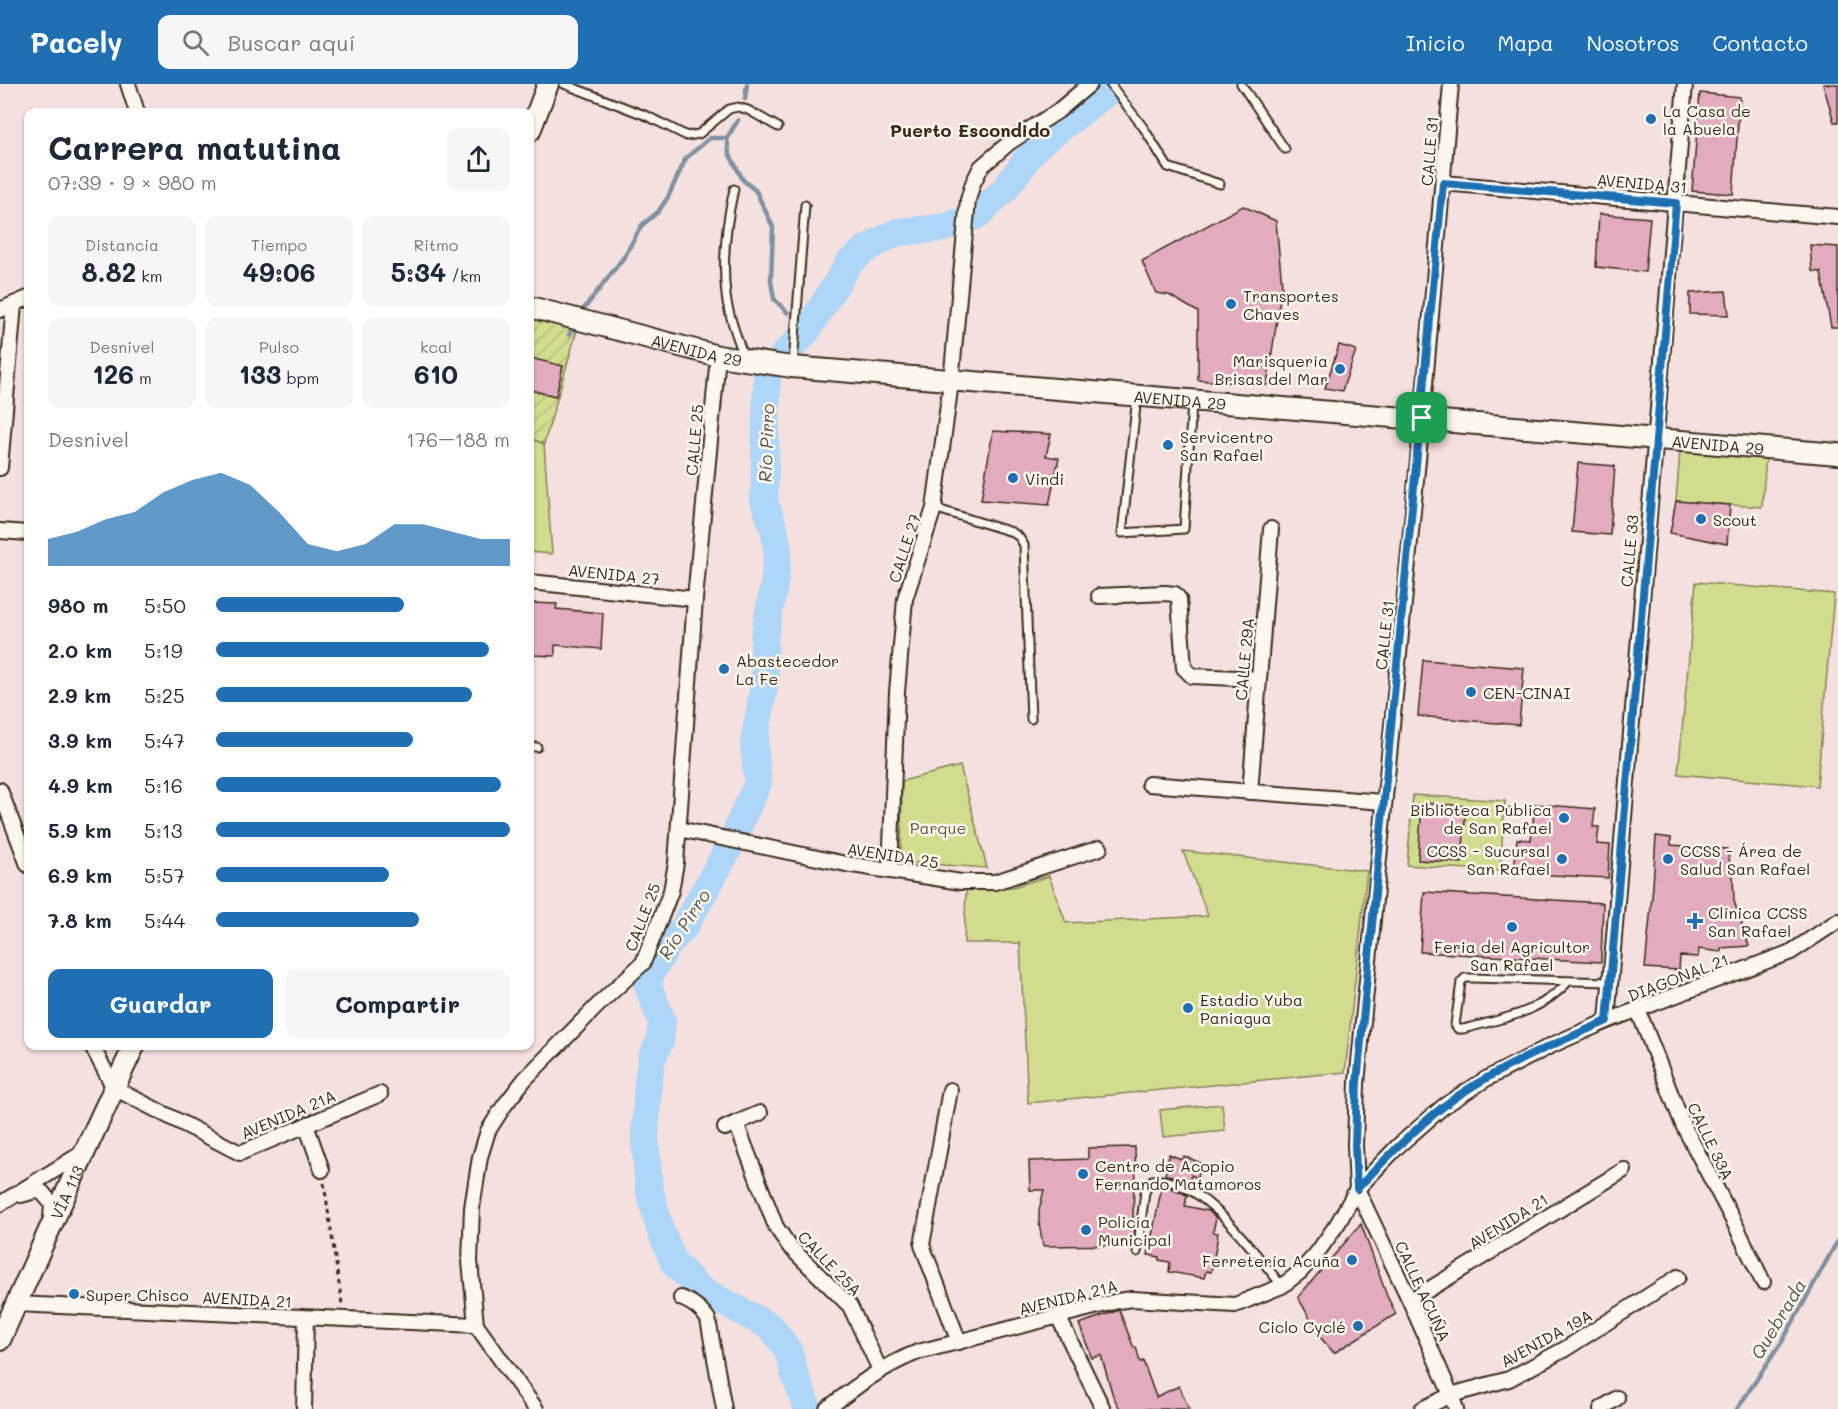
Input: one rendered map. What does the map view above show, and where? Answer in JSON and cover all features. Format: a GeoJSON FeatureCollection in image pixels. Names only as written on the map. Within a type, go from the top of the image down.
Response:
{"type":"FeatureCollection","features":[{"type":"Feature","properties":{"kind":"main road"},"geometry":{"type":"LineString","coordinates":[[534,121],[548,84]]}},
{"type":"Feature","properties":{"kind":"main road","name":"AVENIDA 29"},"geometry":{"type":"LineString","coordinates":[[534,309],[718,356],[792,367],[1838,454]]}},
{"type":"Feature","properties":{"kind":"main road","name":"VÍA 113"},"geometry":{"type":"LineString","coordinates":[[0,1340],[84,1152],[133,1050]]}},
{"type":"Feature","properties":{"kind":"street"},"geometry":{"type":"LineString","coordinates":[[128,84],[136,108]]}},
{"type":"Feature","properties":{"kind":"street","name":"CALLE 27"},"geometry":{"type":"LineString","coordinates":[[890,871],[897,692],[905,599],[934,508],[951,382],[968,200],[981,167],[1010,142],[1058,111],[1090,84]]}},
{"type":"Feature","properties":{"kind":"street","name":"CALLE 31"},"geometry":{"type":"LineString","coordinates":[[1357,1189],[1355,1145],[1357,1083],[1422,418],[1451,84]]}},
{"type":"Feature","properties":{"kind":"street","name":"CALLE 33"},"geometry":{"type":"LineString","coordinates":[[1607,1021],[1685,84]]}},
{"type":"Feature","properties":{"kind":"street","name":"AVENIDA 31"},"geometry":{"type":"LineString","coordinates":[[1443,183],[1838,217]]}},
{"type":"Feature","properties":{"kind":"street"},"geometry":{"type":"LineString","coordinates":[[0,310],[24,300]]}},
{"type":"Feature","properties":{"kind":"street"},"geometry":{"type":"LineString","coordinates":[[0,468],[14,304]]}},
{"type":"Feature","properties":{"kind":"street","name":"CALLE 25"},"geometry":{"type":"LineString","coordinates":[[476,1325],[470,1261],[472,1208],[480,1157],[488,1131],[525,1079],[643,963],[671,891],[679,829],[695,599],[718,356]]}},
{"type":"Feature","properties":{"kind":"street","name":"CALLE 29A"},"geometry":{"type":"LineString","coordinates":[[1250,792],[1271,530]]}},
{"type":"Feature","properties":{"kind":"street"},"geometry":{"type":"LineString","coordinates":[[0,531],[24,533]]}},
{"type":"Feature","properties":{"kind":"street","name":"AVENIDA 27"},"geometry":{"type":"LineString","coordinates":[[534,582],[695,599]]}},
{"type":"Feature","properties":{"kind":"street"},"geometry":{"type":"LineString","coordinates":[[1099,596],[1165,592],[1175,594],[1179,599],[1184,668],[1187,672],[1192,676],[1259,679]]}},
{"type":"Feature","properties":{"kind":"street"},"geometry":{"type":"LineString","coordinates":[[1149,784],[1384,802]]}},
{"type":"Feature","properties":{"kind":"street"},"geometry":{"type":"LineString","coordinates":[[0,790],[24,854]]}},
{"type":"Feature","properties":{"kind":"street","name":"AVENIDA 25"},"geometry":{"type":"LineString","coordinates":[[679,829],[846,864],[961,882],[995,882],[1100,848]]}},
{"type":"Feature","properties":{"kind":"street","name":"DIAGONAL 21"},"geometry":{"type":"LineString","coordinates":[[1357,1189],[1398,1146],[1444,1106],[1505,1070],[1552,1045],[1607,1021],[1791,952],[1838,921]]}},
{"type":"Feature","properties":{"kind":"street","name":"CALLE 33A"},"geometry":{"type":"LineString","coordinates":[[1638,1010],[1683,1125],[1763,1282]]}},
{"type":"Feature","properties":{"kind":"street"},"geometry":{"type":"LineString","coordinates":[[94,1050],[114,1089]]}},
{"type":"Feature","properties":{"kind":"street","name":"AVENIDA 21A"},"geometry":{"type":"LineString","coordinates":[[114,1089],[240,1153],[380,1094]]}},
{"type":"Feature","properties":{"kind":"street"},"geometry":{"type":"LineString","coordinates":[[950,1090],[922,1245],[959,1342]]}},
{"type":"Feature","properties":{"kind":"street","name":"CALLE 25A"},"geometry":{"type":"LineString","coordinates":[[760,1113],[731,1125],[776,1227],[790,1247],[850,1306],[880,1370]]}},
{"type":"Feature","properties":{"kind":"street"},"geometry":{"type":"LineString","coordinates":[[306,1125],[322,1170]]}},
{"type":"Feature","properties":{"kind":"street"},"geometry":{"type":"LineString","coordinates":[[5,1201],[84,1152]]}},
{"type":"Feature","properties":{"kind":"street","name":"AVENIDA 21"},"geometry":{"type":"LineString","coordinates":[[1410,1301],[1624,1170]]}},
{"type":"Feature","properties":{"kind":"street","name":"AVENIDA 21A"},"geometry":{"type":"LineString","coordinates":[[827,1409],[880,1370],[918,1352],[1132,1299],[1235,1305],[1282,1286],[1300,1272],[1317,1253],[1338,1223],[1357,1189]]}},
{"type":"Feature","properties":{"kind":"street","name":"CALLE ACUÑA"},"geometry":{"type":"LineString","coordinates":[[1357,1189],[1410,1301],[1456,1409]]}},
{"type":"Feature","properties":{"kind":"street"},"geometry":{"type":"LineString","coordinates":[[5,1201],[35,1191],[42,1192],[51,1204],[51,1228]]}},
{"type":"Feature","properties":{"kind":"street","name":"AVENIDA 19A"},"geometry":{"type":"LineString","coordinates":[[1422,1409],[1451,1395],[1509,1379],[1565,1349],[1678,1277]]}},
{"type":"Feature","properties":{"kind":"street"},"geometry":{"type":"LineString","coordinates":[[681,1298],[702,1310],[708,1319],[724,1409]]}},
{"type":"Feature","properties":{"kind":"street","name":"AVENIDA 21"},"geometry":{"type":"LineString","coordinates":[[16,1304],[476,1325]]}},
{"type":"Feature","properties":{"kind":"street"},"geometry":{"type":"LineString","coordinates":[[1058,1316],[1103,1409]]}},
{"type":"Feature","properties":{"kind":"street"},"geometry":{"type":"LineString","coordinates":[[304,1409],[306,1318]]}},
{"type":"Feature","properties":{"kind":"street"},"geometry":{"type":"LineString","coordinates":[[476,1325],[536,1409]]}},
{"type":"Feature","properties":{"kind":"street"},"geometry":{"type":"LineString","coordinates":[[1600,1409],[1617,1398]]}},
{"type":"Feature","properties":{"kind":"lane"},"geometry":{"type":"LineString","coordinates":[[564,84],[647,116],[687,136],[699,135],[729,109],[738,107],[778,127]]}},
{"type":"Feature","properties":{"kind":"lane"},"geometry":{"type":"LineString","coordinates":[[1110,84],[1143,127],[1168,167],[1220,184]]}},
{"type":"Feature","properties":{"kind":"lane"},"geometry":{"type":"LineString","coordinates":[[1241,84],[1285,149]]}},
{"type":"Feature","properties":{"kind":"lane"},"geometry":{"type":"LineString","coordinates":[[734,189],[727,220],[724,257],[726,297],[744,360]]}},
{"type":"Feature","properties":{"kind":"lane"},"geometry":{"type":"LineString","coordinates":[[792,367],[805,205]]}},
{"type":"Feature","properties":{"kind":"lane"},"geometry":{"type":"LineString","coordinates":[[1137,397],[1122,533],[1184,530],[1192,400]]}},
{"type":"Feature","properties":{"kind":"lane"},"geometry":{"type":"LineString","coordinates":[[934,508],[1012,532],[1019,537],[1024,546],[1031,719]]}},
{"type":"Feature","properties":{"kind":"lane"},"geometry":{"type":"LineString","coordinates":[[1569,981],[1557,994],[1526,1013],[1462,1029],[1458,1029],[1455,1025],[1461,982],[1465,978],[1610,982]]}},
{"type":"Feature","properties":{"kind":"lane"},"geometry":{"type":"LineString","coordinates":[[1137,1251],[1145,1192],[1148,1185],[1152,1180],[1170,1181],[1189,1188],[1209,1202],[1282,1286]]}},
{"type":"Feature","properties":{"kind":"path"},"geometry":{"type":"LineString","coordinates":[[322,1170],[344,1320]]}},
{"type":"Feature","properties":{"kind":"green space"},"geometry":{"type":"Polygon","coordinates":[[[534,319],[577,330],[544,444],[534,440],[534,391],[556,396],[563,366],[534,359],[534,319]]]}},
{"type":"Feature","properties":{"kind":"green space"},"geometry":{"type":"Polygon","coordinates":[[[534,440],[544,444],[552,554],[534,552],[534,440]]]}},
{"type":"Feature","properties":{"kind":"green space"},"geometry":{"type":"Polygon","coordinates":[[[1680,451],[1766,457],[1762,507],[1676,501],[1680,451]]]}},
{"type":"Feature","properties":{"kind":"green space"},"geometry":{"type":"Polygon","coordinates":[[[1696,582],[1834,594],[1817,786],[1678,774],[1696,582]]]}},
{"type":"Feature","properties":{"kind":"green space","name":"Parque"},"geometry":{"type":"Polygon","coordinates":[[[960,766],[987,868],[901,862],[902,781],[960,766]]]}},
{"type":"Feature","properties":{"kind":"green space"},"geometry":{"type":"Polygon","coordinates":[[[1413,795],[1505,801],[1500,871],[1407,865],[1413,795]]]}},
{"type":"Feature","properties":{"kind":"green space","name":"Estadio Yuba Paniagua"},"geometry":{"type":"Polygon","coordinates":[[[1183,851],[1367,871],[1345,1072],[1028,1103],[1020,943],[964,943],[966,890],[1013,887],[1049,876],[1066,923],[1208,916],[1183,851]]]}},
{"type":"Feature","properties":{"kind":"green space"},"geometry":{"type":"Polygon","coordinates":[[[1222,1104],[1225,1131],[1163,1137],[1160,1110],[1222,1104]]]}},
{"type":"Feature","properties":{"kind":"building"},"geometry":{"type":"Polygon","coordinates":[[[1823,84],[1838,84],[1838,122],[1834,122],[1823,84]]]}},
{"type":"Feature","properties":{"kind":"building"},"geometry":{"type":"Polygon","coordinates":[[[1700,93],[1740,97],[1733,194],[1692,191],[1700,93]]]}},
{"type":"Feature","properties":{"kind":"building","name":"Transportes Chaves"},"geometry":{"type":"Polygon","coordinates":[[[1243,206],[1276,221],[1282,286],[1267,385],[1198,380],[1198,312],[1169,295],[1156,293],[1142,261],[1243,206]]]}},
{"type":"Feature","properties":{"kind":"building"},"geometry":{"type":"Polygon","coordinates":[[[1599,214],[1650,218],[1645,272],[1596,267],[1599,214]]]}},
{"type":"Feature","properties":{"kind":"building"},"geometry":{"type":"Polygon","coordinates":[[[1810,245],[1838,247],[1838,327],[1831,327],[1821,272],[1812,271],[1810,245]]]}},
{"type":"Feature","properties":{"kind":"building"},"geometry":{"type":"Polygon","coordinates":[[[1726,291],[1729,315],[1690,314],[1690,293],[1726,291]]]}},
{"type":"Feature","properties":{"kind":"building","name":"Marisquería Brisas del Mar"},"geometry":{"type":"Polygon","coordinates":[[[1339,345],[1356,350],[1342,391],[1325,388],[1339,345]]]}},
{"type":"Feature","properties":{"kind":"building"},"geometry":{"type":"Polygon","coordinates":[[[534,359],[563,366],[556,396],[534,391],[534,359]]]}},
{"type":"Feature","properties":{"kind":"building","name":"Vindi"},"geometry":{"type":"Polygon","coordinates":[[[993,431],[1051,434],[1046,456],[1059,458],[1049,505],[981,500],[993,431]]]}},
{"type":"Feature","properties":{"kind":"building"},"geometry":{"type":"Polygon","coordinates":[[[1578,463],[1615,466],[1610,535],[1572,532],[1578,463]]]}},
{"type":"Feature","properties":{"kind":"building","name":"Scout"},"geometry":{"type":"Polygon","coordinates":[[[1676,501],[1730,505],[1727,544],[1670,533],[1676,501]]]}},
{"type":"Feature","properties":{"kind":"building"},"geometry":{"type":"Polygon","coordinates":[[[534,603],[557,604],[556,609],[603,613],[601,649],[555,645],[555,656],[534,655],[534,603]]]}},
{"type":"Feature","properties":{"kind":"building","name":"CEN-CINAI"},"geometry":{"type":"Polygon","coordinates":[[[1423,660],[1524,668],[1519,725],[1418,716],[1423,660]]]}},
{"type":"Feature","properties":{"kind":"building"},"geometry":{"type":"Polygon","coordinates":[[[1422,803],[1466,806],[1462,863],[1418,860],[1422,803]]]}},
{"type":"Feature","properties":{"kind":"building"},"geometry":{"type":"Polygon","coordinates":[[[1535,804],[1595,809],[1593,827],[1599,827],[1597,844],[1610,845],[1608,878],[1514,873],[1517,839],[1531,840],[1535,804]]]}},
{"type":"Feature","properties":{"kind":"building","name":"Clínica CCSS San Rafael"},"geometry":{"type":"Polygon","coordinates":[[[1656,836],[1671,838],[1671,845],[1727,849],[1733,876],[1734,901],[1749,946],[1721,948],[1721,952],[1699,949],[1698,957],[1680,956],[1679,970],[1645,968],[1656,836]]]}},
{"type":"Feature","properties":{"kind":"building","name":"Feria del Agricultor San Rafael"},"geometry":{"type":"Polygon","coordinates":[[[1424,892],[1603,903],[1601,962],[1420,952],[1424,892]]]}},
{"type":"Feature","properties":{"kind":"building"},"geometry":{"type":"Polygon","coordinates":[[[1135,1147],[1136,1187],[1134,1187],[1133,1218],[1136,1219],[1132,1245],[1043,1246],[1039,1210],[1044,1190],[1030,1190],[1029,1161],[1088,1159],[1088,1148],[1135,1147]]]}},
{"type":"Feature","properties":{"kind":"building"},"geometry":{"type":"Polygon","coordinates":[[[1169,1154],[1183,1160],[1184,1156],[1203,1164],[1197,1178],[1191,1175],[1189,1184],[1165,1175],[1169,1154]]]}},
{"type":"Feature","properties":{"kind":"building"},"geometry":{"type":"Polygon","coordinates":[[[1162,1186],[1187,1195],[1185,1206],[1209,1211],[1216,1218],[1213,1232],[1218,1233],[1211,1272],[1206,1271],[1204,1278],[1169,1272],[1170,1262],[1148,1255],[1162,1186]]]}},
{"type":"Feature","properties":{"kind":"building","name":"Ferretería Acuña"},"geometry":{"type":"Polygon","coordinates":[[[1361,1224],[1387,1296],[1396,1314],[1334,1353],[1320,1337],[1298,1297],[1361,1224]]]}},
{"type":"Feature","properties":{"kind":"building"},"geometry":{"type":"Polygon","coordinates":[[[1119,1310],[1134,1348],[1136,1347],[1140,1362],[1143,1361],[1156,1397],[1179,1386],[1189,1409],[1120,1409],[1113,1396],[1101,1355],[1092,1358],[1079,1324],[1119,1310]]]}},
{"type":"Feature","properties":{"kind":"waterway","name":"Quebrada"},"geometry":{"type":"LineString","coordinates":[[745,99],[747,84]]}},
{"type":"Feature","properties":{"kind":"waterway","name":"Río Pirro"},"geometry":{"type":"LineString","coordinates":[[782,357],[807,331],[849,263],[866,249],[897,232],[943,228],[978,215],[1005,189],[1036,147],[1106,93]]}},
{"type":"Feature","properties":{"kind":"waterway","name":"Quebrada"},"geometry":{"type":"LineString","coordinates":[[738,120],[727,138],[729,153],[743,180],[756,191],[773,227],[771,281],[774,299],[788,313]]}},
{"type":"Feature","properties":{"kind":"waterway"},"geometry":{"type":"LineString","coordinates":[[579,315],[624,257],[642,225],[658,212],[668,197],[686,158],[710,138],[727,138]]}},
{"type":"Feature","properties":{"kind":"waterway"},"geometry":{"type":"LineString","coordinates":[[569,335],[574,325]]}},
{"type":"Feature","properties":{"kind":"waterway","name":"Quebrada"},"geometry":{"type":"LineString","coordinates":[[797,331],[800,341]]}},
{"type":"Feature","properties":{"kind":"waterway","name":"Río Pirro"},"geometry":{"type":"LineString","coordinates":[[767,380],[764,500],[774,529],[778,551],[764,638],[765,680],[754,744],[758,783],[734,839],[684,927],[667,946],[651,973],[648,986],[662,1021],[660,1041],[652,1058],[648,1082],[645,1138],[649,1188],[660,1229],[674,1263],[701,1290],[771,1327],[788,1350],[808,1409]]}},
{"type":"Feature","properties":{"kind":"waterway","name":"Quebrada"},"geometry":{"type":"LineString","coordinates":[[1737,1409],[1783,1340],[1838,1240]]}},
{"type":"Feature","properties":{"kind":"place","name":"La Casa de la Abuela"},"geometry":{"type":"Point","coordinates":[1651,119]}},
{"type":"Feature","properties":{"kind":"place","name":"Transportes Chaves"},"geometry":{"type":"Point","coordinates":[1231,304]}},
{"type":"Feature","properties":{"kind":"place","name":"Marisquería Brisas del Mar"},"geometry":{"type":"Point","coordinates":[1340,369]}},
{"type":"Feature","properties":{"kind":"place","name":"Servicentro San Rafael"},"geometry":{"type":"Point","coordinates":[1168,445]}},
{"type":"Feature","properties":{"kind":"place","name":"Vindi"},"geometry":{"type":"Point","coordinates":[1013,478]}},
{"type":"Feature","properties":{"kind":"place","name":"Scout"},"geometry":{"type":"Point","coordinates":[1701,519]}},
{"type":"Feature","properties":{"kind":"place","name":"Abastecedor La Fe"},"geometry":{"type":"Point","coordinates":[724,669]}},
{"type":"Feature","properties":{"kind":"place","name":"CEN-CINAI"},"geometry":{"type":"Point","coordinates":[1471,692]}},
{"type":"Feature","properties":{"kind":"place","name":"Biblioteca Pública de San Rafael"},"geometry":{"type":"Point","coordinates":[1564,818]}},
{"type":"Feature","properties":{"kind":"place","name":"CCSS - Sucursal San Rafael"},"geometry":{"type":"Point","coordinates":[1562,859]}},
{"type":"Feature","properties":{"kind":"place","name":"CCSS - Área de Salud San Rafael"},"geometry":{"type":"Point","coordinates":[1668,859]}},
{"type":"Feature","properties":{"kind":"place","name":"Clínica CCSS San Rafael"},"geometry":{"type":"Point","coordinates":[1695,921]}},
{"type":"Feature","properties":{"kind":"place","name":"Feria del Agricultor San Rafael"},"geometry":{"type":"Point","coordinates":[1512,927]}},
{"type":"Feature","properties":{"kind":"place","name":"Estadio Yuba Paniagua"},"geometry":{"type":"Point","coordinates":[1188,1008]}},
{"type":"Feature","properties":{"kind":"place","name":"Centro de Acopio Fernando Matamoros"},"geometry":{"type":"Point","coordinates":[1083,1174]}},
{"type":"Feature","properties":{"kind":"place","name":"Policía Municipal"},"geometry":{"type":"Point","coordinates":[1086,1230]}},
{"type":"Feature","properties":{"kind":"place","name":"Ferretería Acuña"},"geometry":{"type":"Point","coordinates":[1352,1260]}},
{"type":"Feature","properties":{"kind":"place","name":"Super Chisco"},"geometry":{"type":"Point","coordinates":[74,1294]}},
{"type":"Feature","properties":{"kind":"place","name":"Ciclo Cyclé"},"geometry":{"type":"Point","coordinates":[1358,1326]}},
{"type":"Feature","properties":{"kind":"district","name":"Puerto Escondido"},"geometry":{"type":"Point","coordinates":[970,130]}},
{"type":"Feature","properties":{"kind":"route"},"geometry":{"type":"LineString","coordinates":[[1443,183],[1676,203],[1607,1021],[1552,1045],[1486,1079],[1444,1106],[1398,1146],[1357,1189],[1355,1145],[1357,1083],[1422,418],[1443,183]]}}]}
